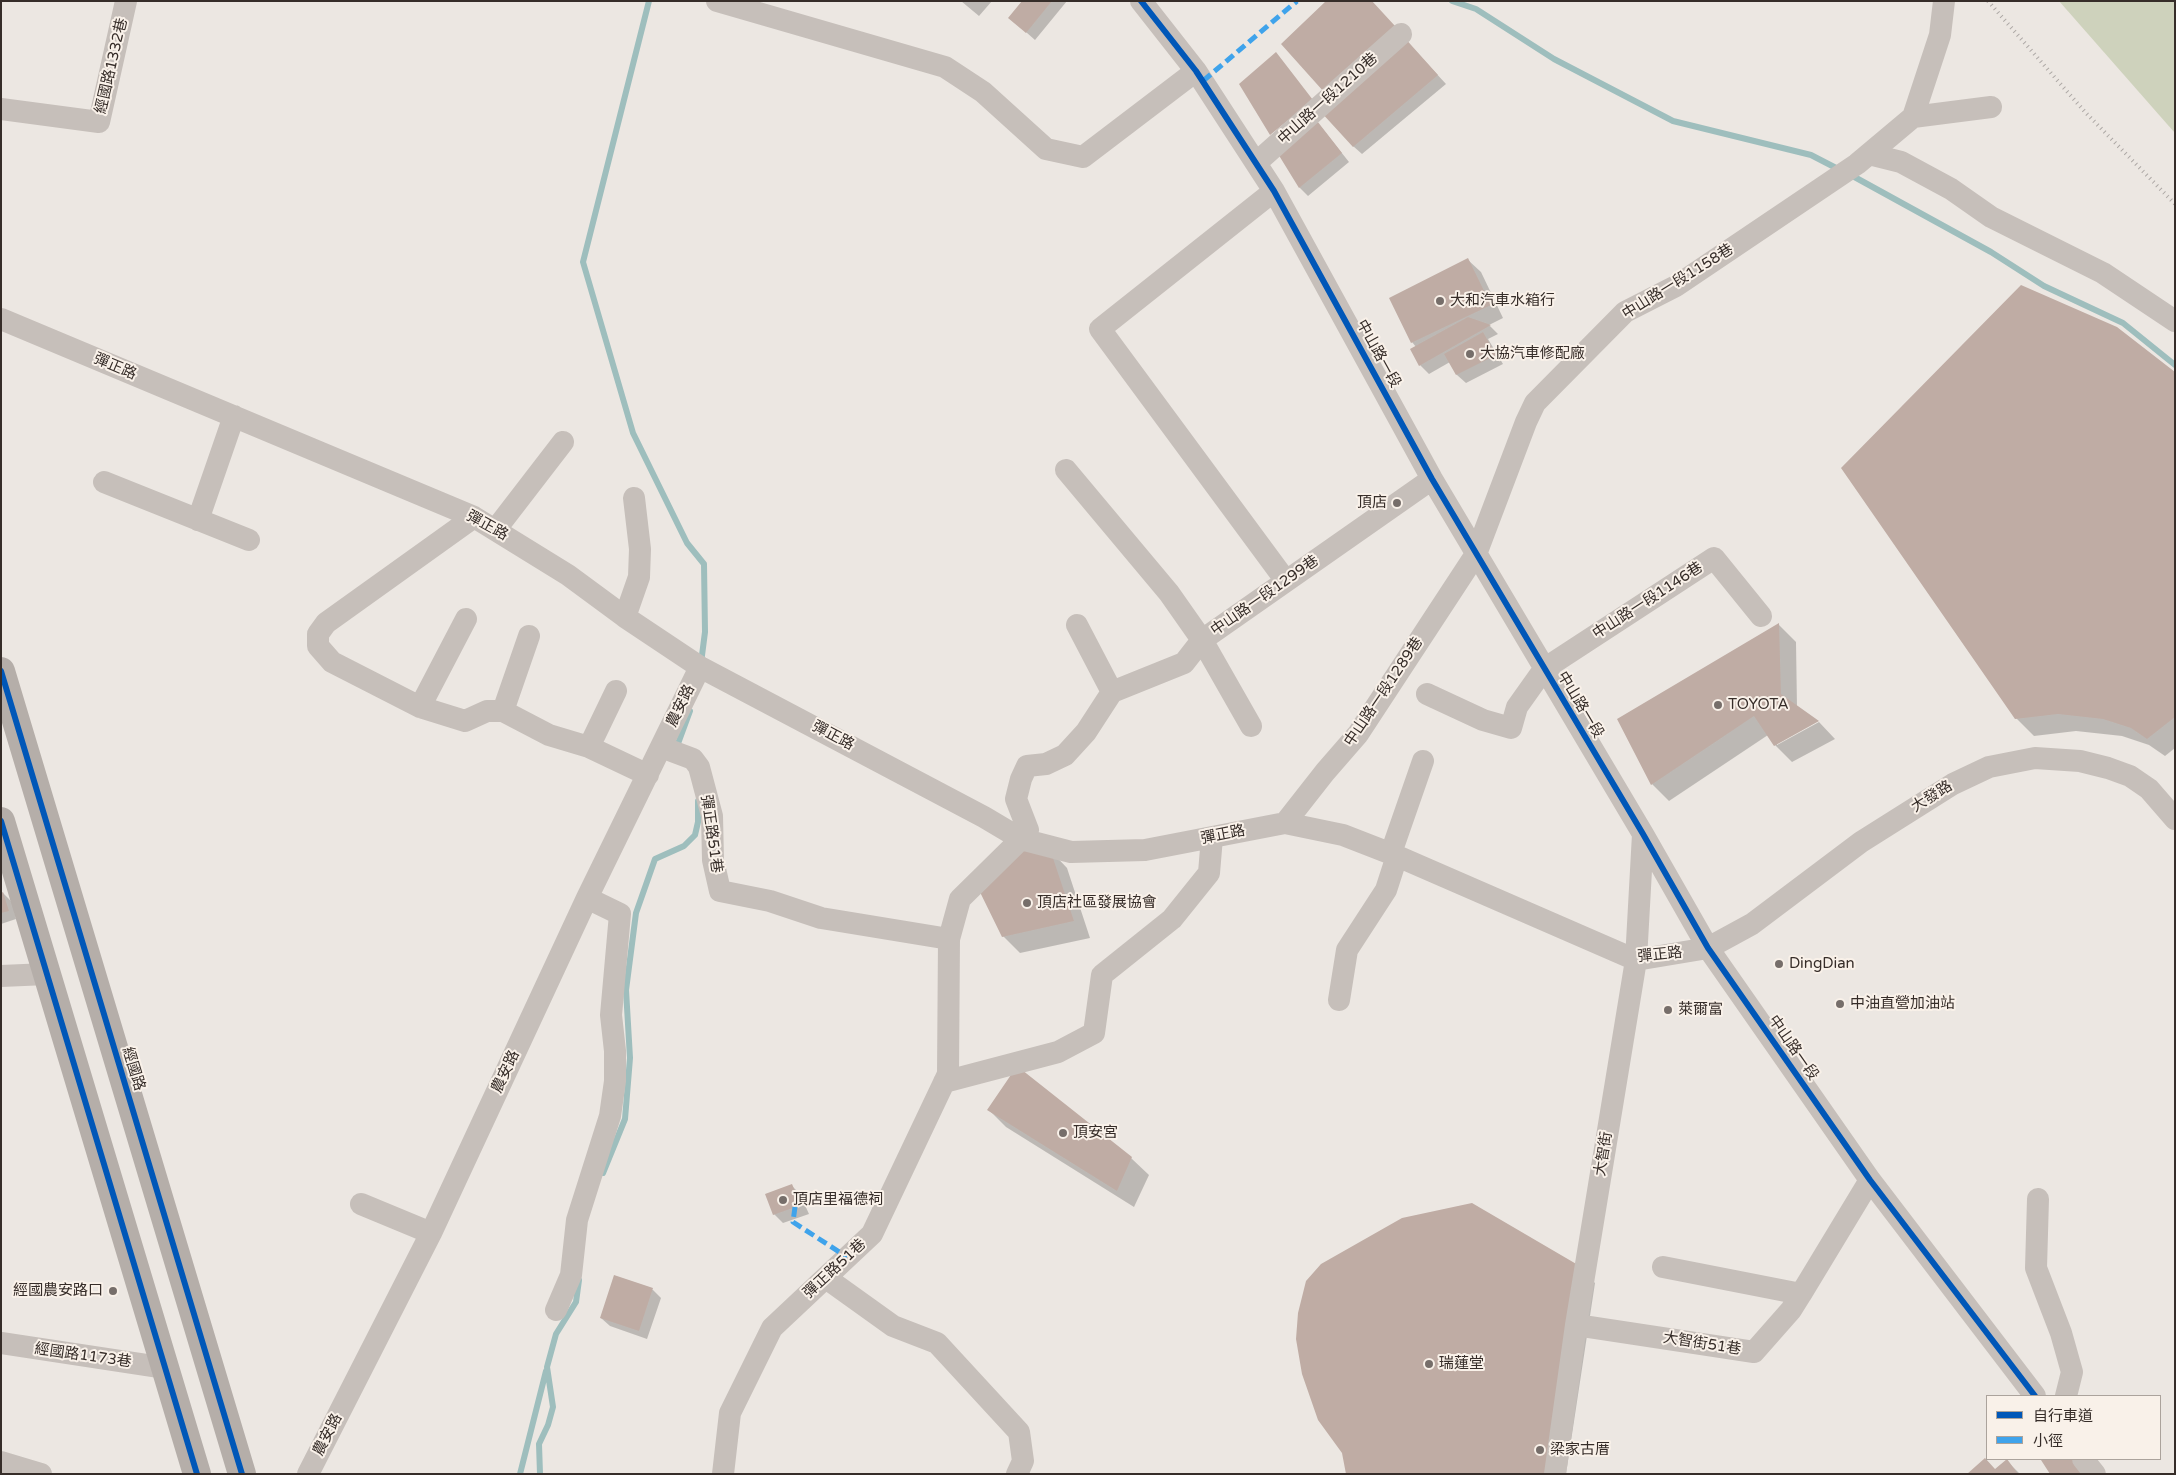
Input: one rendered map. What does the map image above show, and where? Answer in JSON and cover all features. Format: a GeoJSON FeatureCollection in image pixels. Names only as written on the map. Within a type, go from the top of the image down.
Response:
{"type":"FeatureCollection","features":[{"type":"Feature","properties":{"kind":"main road","name":"經國路"},"geometry":{"type":"LineString","coordinates":[[1,671],[242,1474]]}},
{"type":"Feature","properties":{"kind":"main road"},"geometry":{"type":"LineString","coordinates":[[1,821],[197,1474]]}},
{"type":"Feature","properties":{"kind":"street","name":"經國路1332巷"},"geometry":{"type":"LineString","coordinates":[[1,109],[99,122],[126,1]]}},
{"type":"Feature","properties":{"kind":"street"},"geometry":{"type":"LineString","coordinates":[[717,1],[945,67],[983,92],[1046,149],[1083,157],[1196,71]]}},
{"type":"Feature","properties":{"kind":"street","name":"中山路一段"},"geometry":{"type":"LineString","coordinates":[[1142,1],[1196,71],[1274,191],[1432,479],[1643,834],[1708,948],[1870,1180],[2034,1395]]}},
{"type":"Feature","properties":{"kind":"street"},"geometry":{"type":"LineString","coordinates":[[1944,1],[1940,35],[1913,117],[1991,107]]}},
{"type":"Feature","properties":{"kind":"street","name":"中山路一段1210巷"},"geometry":{"type":"LineString","coordinates":[[1256,163],[1401,34]]}},
{"type":"Feature","properties":{"kind":"street","name":"中山路一段1158巷"},"geometry":{"type":"LineString","coordinates":[[1476,554],[1535,403],[1625,312],[1676,286],[1853,166],[1913,117]]}},
{"type":"Feature","properties":{"kind":"street"},"geometry":{"type":"LineString","coordinates":[[1853,166],[1901,162],[1951,189],[1991,217],[2103,273],[2175,321]]}},
{"type":"Feature","properties":{"kind":"street"},"geometry":{"type":"LineString","coordinates":[[1274,191],[1100,329],[1286,581]]}},
{"type":"Feature","properties":{"kind":"street","name":"彈正路"},"geometry":{"type":"LineString","coordinates":[[1,319],[474,517],[568,575],[625,617],[700,667],[976,812],[1021,839],[1071,852],[1145,850],[1284,823],[1343,835],[1394,854],[1636,960],[1708,948]]}},
{"type":"Feature","properties":{"kind":"street"},"geometry":{"type":"LineString","coordinates":[[198,520],[234,416]]}},
{"type":"Feature","properties":{"kind":"street"},"geometry":{"type":"LineString","coordinates":[[496,529],[563,442]]}},
{"type":"Feature","properties":{"kind":"street","name":"中山路一段1299巷"},"geometry":{"type":"LineString","coordinates":[[1066,470],[1169,593],[1202,640],[1432,479]]}},
{"type":"Feature","properties":{"kind":"street"},"geometry":{"type":"LineString","coordinates":[[104,482],[249,540]]}},
{"type":"Feature","properties":{"kind":"street"},"geometry":{"type":"LineString","coordinates":[[625,617],[639,577],[640,549],[634,498]]}},
{"type":"Feature","properties":{"kind":"street"},"geometry":{"type":"LineString","coordinates":[[474,517],[326,623],[318,634],[318,646],[332,662],[420,707],[465,721],[487,711],[503,711],[549,735],[589,747],[648,775]]}},
{"type":"Feature","properties":{"kind":"street","name":"中山路一段1289巷"},"geometry":{"type":"LineString","coordinates":[[1284,823],[1358,734],[1476,554]]}},
{"type":"Feature","properties":{"kind":"street","name":"中山路一段1146巷"},"geometry":{"type":"LineString","coordinates":[[1544,669],[1714,558],[1760,616]]}},
{"type":"Feature","properties":{"kind":"street"},"geometry":{"type":"LineString","coordinates":[[420,707],[466,619]]}},
{"type":"Feature","properties":{"kind":"street"},"geometry":{"type":"LineString","coordinates":[[1077,625],[1112,692]]}},
{"type":"Feature","properties":{"kind":"street"},"geometry":{"type":"LineString","coordinates":[[503,711],[529,636]]}},
{"type":"Feature","properties":{"kind":"street"},"geometry":{"type":"LineString","coordinates":[[1021,839],[1028,830],[1016,799],[1021,779],[1027,766],[1046,764],[1065,755],[1086,732],[1112,692],[1184,663],[1202,640],[1251,726]]}},
{"type":"Feature","properties":{"kind":"street","name":"農安路"},"geometry":{"type":"LineString","coordinates":[[308,1474],[431,1233],[587,898],[700,667]]}},
{"type":"Feature","properties":{"kind":"street"},"geometry":{"type":"LineString","coordinates":[[1427,694],[1483,720],[1511,728],[1517,707],[1544,669]]}},
{"type":"Feature","properties":{"kind":"street"},"geometry":{"type":"LineString","coordinates":[[589,747],[616,691]]}},
{"type":"Feature","properties":{"kind":"street","name":"彈正路51巷"},"geometry":{"type":"LineString","coordinates":[[662,747],[693,760],[699,767],[712,816],[713,860],[720,890],[770,901],[821,918],[949,939]]}},
{"type":"Feature","properties":{"kind":"street","name":"大發路"},"geometry":{"type":"LineString","coordinates":[[1708,948],[1752,924],[1861,842],[1953,784],[1989,767],[2035,758],[2080,761],[2108,768],[2130,776],[2149,789],[2175,819]]}},
{"type":"Feature","properties":{"kind":"street"},"geometry":{"type":"LineString","coordinates":[[1338,1000],[1347,950],[1386,890],[1394,854],[1423,761]]}},
{"type":"Feature","properties":{"kind":"street","name":"大智街"},"geometry":{"type":"LineString","coordinates":[[1555,1474],[1576,1325],[1636,960],[1643,834]]}},
{"type":"Feature","properties":{"kind":"street"},"geometry":{"type":"LineString","coordinates":[[944,1082],[1058,1052],[1094,1034],[1102,975],[1172,919],[1210,873],[1212,837]]}},
{"type":"Feature","properties":{"kind":"street","name":"彈正路51巷"},"geometry":{"type":"LineString","coordinates":[[723,1474],[730,1413],[772,1328],[872,1234],[948,1074],[949,939],[960,899],[1021,839]]}},
{"type":"Feature","properties":{"kind":"street"},"geometry":{"type":"LineString","coordinates":[[556,1310],[572,1276],[577,1220],[610,1116],[615,1081],[615,1051],[611,1015],[620,914],[587,898]]}},
{"type":"Feature","properties":{"kind":"street"},"geometry":{"type":"LineString","coordinates":[[1,976],[47,974]]}},
{"type":"Feature","properties":{"kind":"street"},"geometry":{"type":"LineString","coordinates":[[1663,1267],[1801,1294],[1870,1180]]}},
{"type":"Feature","properties":{"kind":"street"},"geometry":{"type":"LineString","coordinates":[[2038,1199],[2036,1268],[2061,1334],[2072,1372],[2066,1395]]}},
{"type":"Feature","properties":{"kind":"street"},"geometry":{"type":"LineString","coordinates":[[361,1204],[431,1233]]}},
{"type":"Feature","properties":{"kind":"street"},"geometry":{"type":"LineString","coordinates":[[826,1278],[893,1326],[937,1343],[1019,1432],[1023,1461],[1017,1474]]}},
{"type":"Feature","properties":{"kind":"street","name":"大智街51巷"},"geometry":{"type":"LineString","coordinates":[[1576,1325],[1754,1352],[1791,1310],[1801,1294]]}},
{"type":"Feature","properties":{"kind":"street","name":"經國路1173巷"},"geometry":{"type":"LineString","coordinates":[[2,1346],[166,1368]]}},
{"type":"Feature","properties":{"kind":"street"},"geometry":{"type":"LineString","coordinates":[[2084,1460],[2095,1474]]}},
{"type":"Feature","properties":{"kind":"street"},"geometry":{"type":"LineString","coordinates":[[1,1462],[41,1474]]}},
{"type":"Feature","properties":{"kind":"green space"},"geometry":{"type":"Polygon","coordinates":[[[2059,1],[2175,1],[2175,133],[2167,124],[2059,1]]]}},
{"type":"Feature","properties":{"kind":"building"},"geometry":{"type":"Polygon","coordinates":[[[1022,1],[1052,1],[1026,33],[1008,18],[1022,1]]]}},
{"type":"Feature","properties":{"kind":"building"},"geometry":{"type":"Polygon","coordinates":[[[1326,1],[1372,1],[1395,26],[1324,92],[1281,44],[1326,1]]]}},
{"type":"Feature","properties":{"kind":"building"},"geometry":{"type":"Polygon","coordinates":[[[1403,36],[1438,75],[1353,147],[1320,111],[1403,36]]]}},
{"type":"Feature","properties":{"kind":"building"},"geometry":{"type":"Polygon","coordinates":[[[1276,52],[1313,100],[1270,135],[1239,84],[1276,52]]]}},
{"type":"Feature","properties":{"kind":"building"},"geometry":{"type":"Polygon","coordinates":[[[1314,117],[1342,153],[1299,188],[1275,149],[1314,117]]]}},
{"type":"Feature","properties":{"kind":"building","name":"大和汽車水箱行"},"geometry":{"type":"Polygon","coordinates":[[[1468,258],[1491,305],[1411,343],[1389,298],[1468,258]]]}},
{"type":"Feature","properties":{"kind":"building"},"geometry":{"type":"Polygon","coordinates":[[[2021,285],[2117,327],[2175,372],[2175,717],[2147,739],[2131,728],[2103,719],[2058,714],[2015,719],[1841,468],[2021,285]]]}},
{"type":"Feature","properties":{"kind":"building"},"geometry":{"type":"Polygon","coordinates":[[[1468,317],[1491,325],[1419,366],[1410,349],[1468,317]]]}},
{"type":"Feature","properties":{"kind":"building","name":"大協汽車修配廠"},"geometry":{"type":"Polygon","coordinates":[[[1483,332],[1496,355],[1456,375],[1444,354],[1483,332]]]}},
{"type":"Feature","properties":{"kind":"building","name":"TOYOTA"},"geometry":{"type":"Polygon","coordinates":[[[1779,623],[1781,694],[1819,721],[1774,746],[1754,716],[1651,785],[1617,719],[1779,623]]]}},
{"type":"Feature","properties":{"kind":"building","name":"頂店社區發展協會"},"geometry":{"type":"Polygon","coordinates":[[[1020,844],[1050,849],[1074,921],[1002,937],[977,886],[1020,844]]]}},
{"type":"Feature","properties":{"kind":"building"},"geometry":{"type":"Polygon","coordinates":[[[3,892],[9,911],[1,913],[1,893],[3,892]]]}},
{"type":"Feature","properties":{"kind":"building","name":"頂安宮"},"geometry":{"type":"Polygon","coordinates":[[[1017,1066],[1132,1157],[1117,1191],[987,1110],[1017,1066]]]}},
{"type":"Feature","properties":{"kind":"building","name":"頂店里福德祠"},"geometry":{"type":"Polygon","coordinates":[[[792,1184],[801,1205],[773,1215],[765,1194],[792,1184]]]}},
{"type":"Feature","properties":{"kind":"building"},"geometry":{"type":"Polygon","coordinates":[[[1472,1203],[1578,1265],[1546,1474],[1346,1474],[1342,1453],[1318,1420],[1302,1374],[1296,1339],[1298,1313],[1306,1281],[1321,1264],[1402,1218],[1472,1203]]]}},
{"type":"Feature","properties":{"kind":"building"},"geometry":{"type":"Polygon","coordinates":[[[614,1275],[653,1288],[639,1331],[600,1318],[614,1275]]]}},
{"type":"Feature","properties":{"kind":"building"},"geometry":{"type":"Polygon","coordinates":[[[1985,1458],[1995,1469],[2008,1460],[2018,1474],[1967,1474],[1985,1458]]]}},
{"type":"Feature","properties":{"kind":"building"},"geometry":{"type":"Polygon","coordinates":[[[2041,1460],[2077,1460],[2087,1474],[2050,1474],[2041,1460]]]}},
{"type":"Feature","properties":{"kind":"waterway"},"geometry":{"type":"LineString","coordinates":[[649,1],[583,262],[633,433],[687,543],[704,564],[705,632],[701,663]]}},
{"type":"Feature","properties":{"kind":"waterway"},"geometry":{"type":"LineString","coordinates":[[1452,1],[1476,9],[1554,59],[1673,121],[1811,155],[1840,170]]}},
{"type":"Feature","properties":{"kind":"waterway"},"geometry":{"type":"LineString","coordinates":[[1849,174],[1991,252],[2044,286],[2123,323],[2175,365]]}},
{"type":"Feature","properties":{"kind":"waterway"},"geometry":{"type":"LineString","coordinates":[[676,749],[690,711]]}},
{"type":"Feature","properties":{"kind":"waterway"},"geometry":{"type":"LineString","coordinates":[[603,1173],[625,1119],[630,1058],[626,990],[636,913],[655,859],[684,846],[695,835],[698,822],[698,801]]}},
{"type":"Feature","properties":{"kind":"waterway"},"geometry":{"type":"LineString","coordinates":[[540,1474],[539,1444],[548,1425],[553,1407],[547,1367],[556,1334],[576,1302],[579,1280]]}},
{"type":"Feature","properties":{"kind":"waterway"},"geometry":{"type":"LineString","coordinates":[[520,1474],[546,1371]]}},
{"type":"Feature","properties":{"kind":"railway"},"geometry":{"type":"LineString","coordinates":[[1988,1],[2085,112],[2175,204]]}},
{"type":"Feature","properties":{"kind":"marked path"},"geometry":{"type":"LineString","coordinates":[[1203,81],[1297,1]]}},
{"type":"Feature","properties":{"kind":"marked path"},"geometry":{"type":"LineString","coordinates":[[795,1207],[793,1222],[847,1257]]}},
{"type":"Feature","properties":{"kind":"cycle path"},"geometry":{"type":"LineString","coordinates":[[1141,1],[1196,71],[1274,191],[1432,479],[1643,834],[1708,948],[1870,1180],[2034,1395]]}},
{"type":"Feature","properties":{"kind":"cycle path"},"geometry":{"type":"LineString","coordinates":[[1,671],[242,1474]]}},
{"type":"Feature","properties":{"kind":"cycle path"},"geometry":{"type":"LineString","coordinates":[[1,821],[197,1474]]}},
{"type":"Feature","properties":{"kind":"place","name":"大和汽車水箱行"},"geometry":{"type":"Point","coordinates":[1440,301]}},
{"type":"Feature","properties":{"kind":"place","name":"大協汽車修配廠"},"geometry":{"type":"Point","coordinates":[1470,354]}},
{"type":"Feature","properties":{"kind":"place","name":"頂店"},"geometry":{"type":"Point","coordinates":[1397,503]}},
{"type":"Feature","properties":{"kind":"place","name":"TOYOTA"},"geometry":{"type":"Point","coordinates":[1718,705]}},
{"type":"Feature","properties":{"kind":"place","name":"頂店社區發展協會"},"geometry":{"type":"Point","coordinates":[1027,903]}},
{"type":"Feature","properties":{"kind":"place","name":"DingDian"},"geometry":{"type":"Point","coordinates":[1779,964]}},
{"type":"Feature","properties":{"kind":"place","name":"中油直營加油站"},"geometry":{"type":"Point","coordinates":[1840,1004]}},
{"type":"Feature","properties":{"kind":"place","name":"萊爾富"},"geometry":{"type":"Point","coordinates":[1668,1010]}},
{"type":"Feature","properties":{"kind":"place","name":"頂安宮"},"geometry":{"type":"Point","coordinates":[1063,1133]}},
{"type":"Feature","properties":{"kind":"place","name":"頂店里福德祠"},"geometry":{"type":"Point","coordinates":[783,1200]}},
{"type":"Feature","properties":{"kind":"place","name":"經國農安路口"},"geometry":{"type":"Point","coordinates":[113,1291]}},
{"type":"Feature","properties":{"kind":"place","name":"瑞蓮堂"},"geometry":{"type":"Point","coordinates":[1429,1364]}},
{"type":"Feature","properties":{"kind":"place","name":"梁家古厝"},"geometry":{"type":"Point","coordinates":[1540,1450]}}]}
